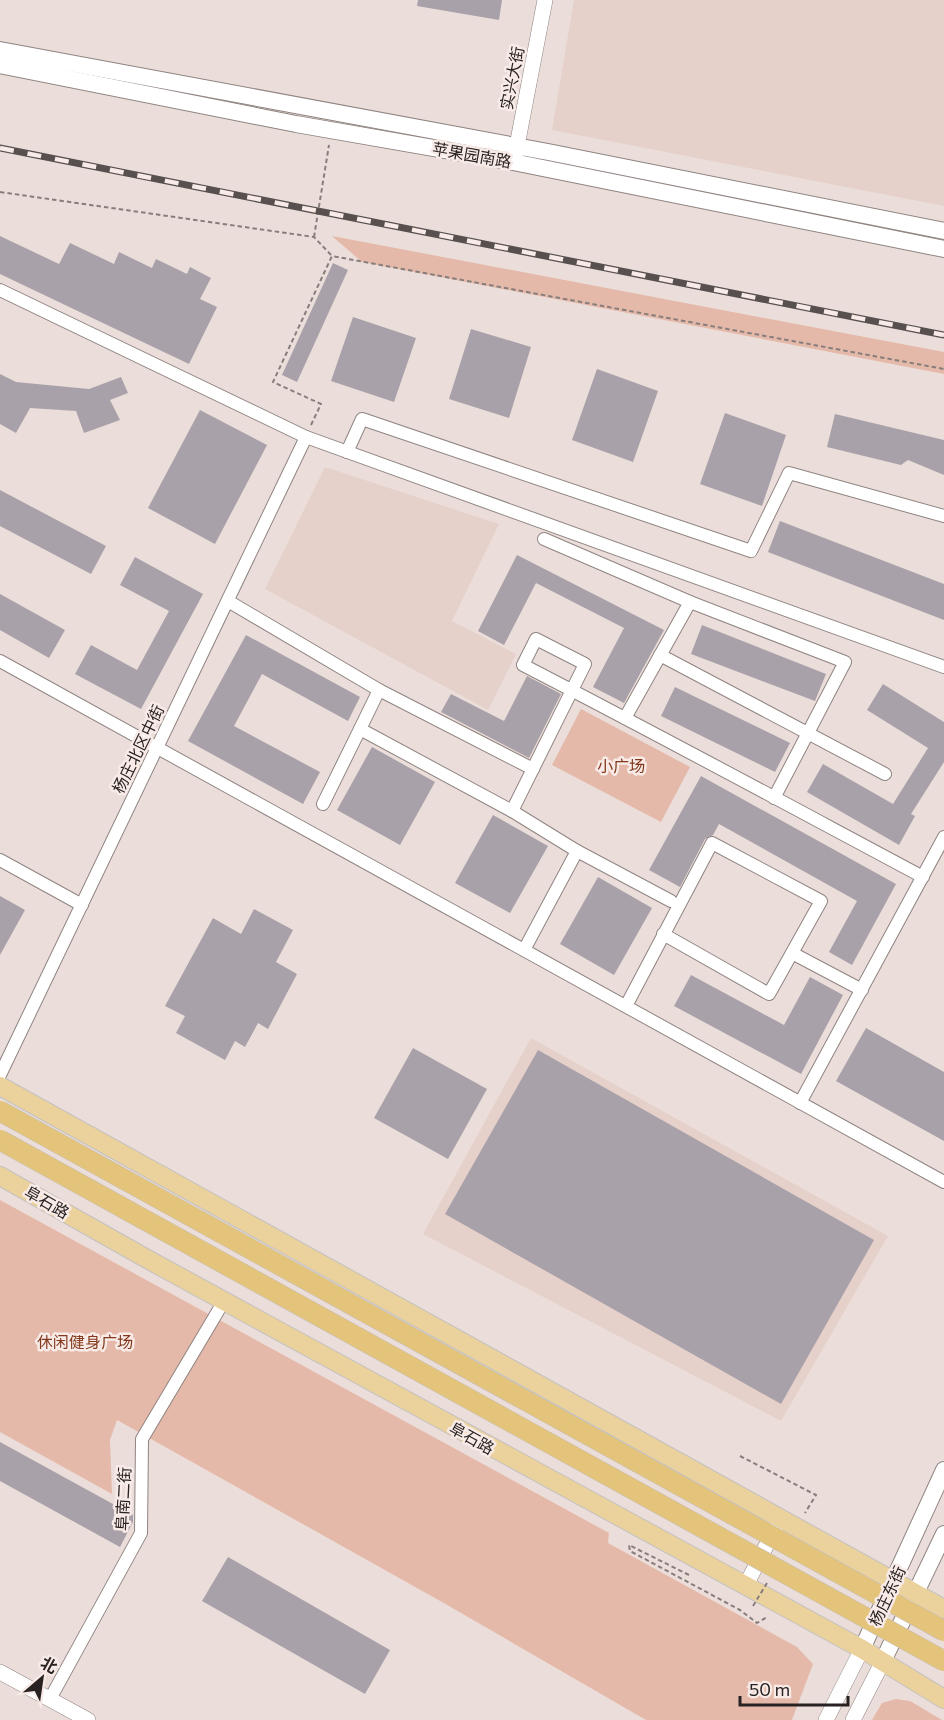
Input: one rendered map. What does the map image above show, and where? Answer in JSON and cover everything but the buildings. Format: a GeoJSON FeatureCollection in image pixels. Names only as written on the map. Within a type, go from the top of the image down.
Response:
{"type":"FeatureCollection","features":[{"type":"Feature","properties":{"kind":"highway"},"geometry":{"type":"LineString","coordinates":[[0,1111],[944,1631]]}},
{"type":"Feature","properties":{"kind":"highway","name":"阜石路"},"geometry":{"type":"LineString","coordinates":[[0,1140],[944,1661]]}},
{"type":"Feature","properties":{"kind":"main road","name":"苹果园南路"},"geometry":{"type":"LineString","coordinates":[[0,50],[515,154],[944,249]]}},
{"type":"Feature","properties":{"kind":"main road","name":"苹果园南路"},"geometry":{"type":"LineString","coordinates":[[0,65],[333,130],[515,154],[944,231]]}},
{"type":"Feature","properties":{"kind":"main road"},"geometry":{"type":"LineString","coordinates":[[0,1086],[944,1609]]}},
{"type":"Feature","properties":{"kind":"main road","name":"阜石路"},"geometry":{"type":"LineString","coordinates":[[0,1176],[652,1537],[744,1593],[786,1607],[883,1661],[944,1699]]}},
{"type":"Feature","properties":{"kind":"main road","name":"杨庄东街"},"geometry":{"type":"LineString","coordinates":[[862,1649],[944,1470]]}},
{"type":"Feature","properties":{"kind":"main road","name":"杨庄东街"},"geometry":{"type":"LineString","coordinates":[[883,1661],[944,1534]]}},
{"type":"Feature","properties":{"kind":"street","name":"实兴大街"},"geometry":{"type":"LineString","coordinates":[[515,154],[545,0]]}},
{"type":"Feature","properties":{"kind":"street"},"geometry":{"type":"LineString","coordinates":[[0,290],[306,437],[944,667]]}},
{"type":"Feature","properties":{"kind":"street"},"geometry":{"type":"LineString","coordinates":[[347,452],[362,419],[751,551],[789,473],[944,516]]}},
{"type":"Feature","properties":{"kind":"street","name":"杨庄北区中街"},"geometry":{"type":"LineString","coordinates":[[0,1075],[306,437]]}},
{"type":"Feature","properties":{"kind":"street"},"geometry":{"type":"LineString","coordinates":[[544,539],[690,602],[845,662],[774,798]]}},
{"type":"Feature","properties":{"kind":"street"},"geometry":{"type":"LineString","coordinates":[[228,601],[379,690],[533,769]]}},
{"type":"Feature","properties":{"kind":"street"},"geometry":{"type":"LineString","coordinates":[[625,718],[690,602]]}},
{"type":"Feature","properties":{"kind":"street"},"geometry":{"type":"LineString","coordinates":[[512,811],[533,769],[572,690],[585,664],[536,639],[523,665],[572,690],[625,718],[923,877]]}},
{"type":"Feature","properties":{"kind":"street"},"geometry":{"type":"LineString","coordinates":[[660,655],[885,774]]}},
{"type":"Feature","properties":{"kind":"street"},"geometry":{"type":"LineString","coordinates":[[0,660],[944,1182]]}},
{"type":"Feature","properties":{"kind":"street"},"geometry":{"type":"LineString","coordinates":[[323,804],[379,690]]}},
{"type":"Feature","properties":{"kind":"street"},"geometry":{"type":"LineString","coordinates":[[360,729],[512,811],[577,851],[671,901]]}},
{"type":"Feature","properties":{"kind":"street"},"geometry":{"type":"LineString","coordinates":[[800,1103],[944,837]]}},
{"type":"Feature","properties":{"kind":"street"},"geometry":{"type":"LineString","coordinates":[[626,1006],[663,934],[712,843],[821,901],[769,994],[663,934]]}},
{"type":"Feature","properties":{"kind":"street"},"geometry":{"type":"LineString","coordinates":[[524,950],[577,851]]}},
{"type":"Feature","properties":{"kind":"street"},"geometry":{"type":"LineString","coordinates":[[0,860],[82,905]]}},
{"type":"Feature","properties":{"kind":"street"},"geometry":{"type":"LineString","coordinates":[[792,952],[862,990]]}},
{"type":"Feature","properties":{"kind":"street","name":"阜南二街"},"geometry":{"type":"LineString","coordinates":[[50,1699],[141,1533],[142,1439],[224,1301]]}},
{"type":"Feature","properties":{"kind":"street"},"geometry":{"type":"LineString","coordinates":[[744,1593],[780,1519]]}},
{"type":"Feature","properties":{"kind":"street","name":"杨庄东街"},"geometry":{"type":"LineString","coordinates":[[826,1720],[862,1649]]}},
{"type":"Feature","properties":{"kind":"street","name":"杨庄东街"},"geometry":{"type":"LineString","coordinates":[[853,1720],[883,1661]]}},
{"type":"Feature","properties":{"kind":"street"},"geometry":{"type":"LineString","coordinates":[[0,1672],[88,1720]]}},
{"type":"Feature","properties":{"kind":"path"},"geometry":{"type":"LineString","coordinates":[[314,237],[318,201],[333,130]]}},
{"type":"Feature","properties":{"kind":"path"},"geometry":{"type":"LineString","coordinates":[[0,192],[314,237],[332,256],[944,369]]}},
{"type":"Feature","properties":{"kind":"path"},"geometry":{"type":"LineString","coordinates":[[306,437],[321,404],[273,382],[332,256]]}},
{"type":"Feature","properties":{"kind":"path"},"geometry":{"type":"LineString","coordinates":[[740,1456],[816,1495]]}},
{"type":"Feature","properties":{"kind":"path"},"geometry":{"type":"LineString","coordinates":[[691,1576],[629,1545],[630,1551],[740,1610],[757,1623],[786,1607]]}},
{"type":"Feature","properties":{"kind":"path"},"geometry":{"type":"LineString","coordinates":[[744,1593],[753,1606],[768,1581]]}},
{"type":"Feature","properties":{"kind":"shaded area"},"geometry":{"type":"Polygon","coordinates":[[[574,0],[944,0],[944,206],[552,130],[574,0]]]}},
{"type":"Feature","properties":{"kind":"shaded area"},"geometry":{"type":"Polygon","coordinates":[[[325,467],[499,524],[452,621],[516,654],[488,710],[265,589],[325,467]]]}},
{"type":"Feature","properties":{"kind":"shaded area"},"geometry":{"type":"Polygon","coordinates":[[[531,1038],[888,1236],[781,1421],[423,1234],[531,1038]]]}},
{"type":"Feature","properties":{"kind":"green space"},"geometry":{"type":"Polygon","coordinates":[[[332,236],[944,352],[944,374],[362,262],[332,236]]]}},
{"type":"Feature","properties":{"kind":"green space","name":"小广场"},"geometry":{"type":"Polygon","coordinates":[[[581,709],[690,767],[661,822],[552,765],[581,709]]]}},
{"type":"Feature","properties":{"kind":"green space","name":"休闲健身广场"},"geometry":{"type":"Polygon","coordinates":[[[0,1200],[609,1533],[608,1543],[797,1647],[813,1664],[792,1720],[646,1720],[442,1602],[117,1420],[110,1440],[112,1494],[0,1432],[0,1200]]]}},
{"type":"Feature","properties":{"kind":"green space"},"geometry":{"type":"Polygon","coordinates":[[[896,1699],[910,1701],[942,1720],[872,1720],[882,1703],[896,1699]]]}},
{"type":"Feature","properties":{"kind":"railway"},"geometry":{"type":"LineString","coordinates":[[0,148],[944,335]]}}]}
